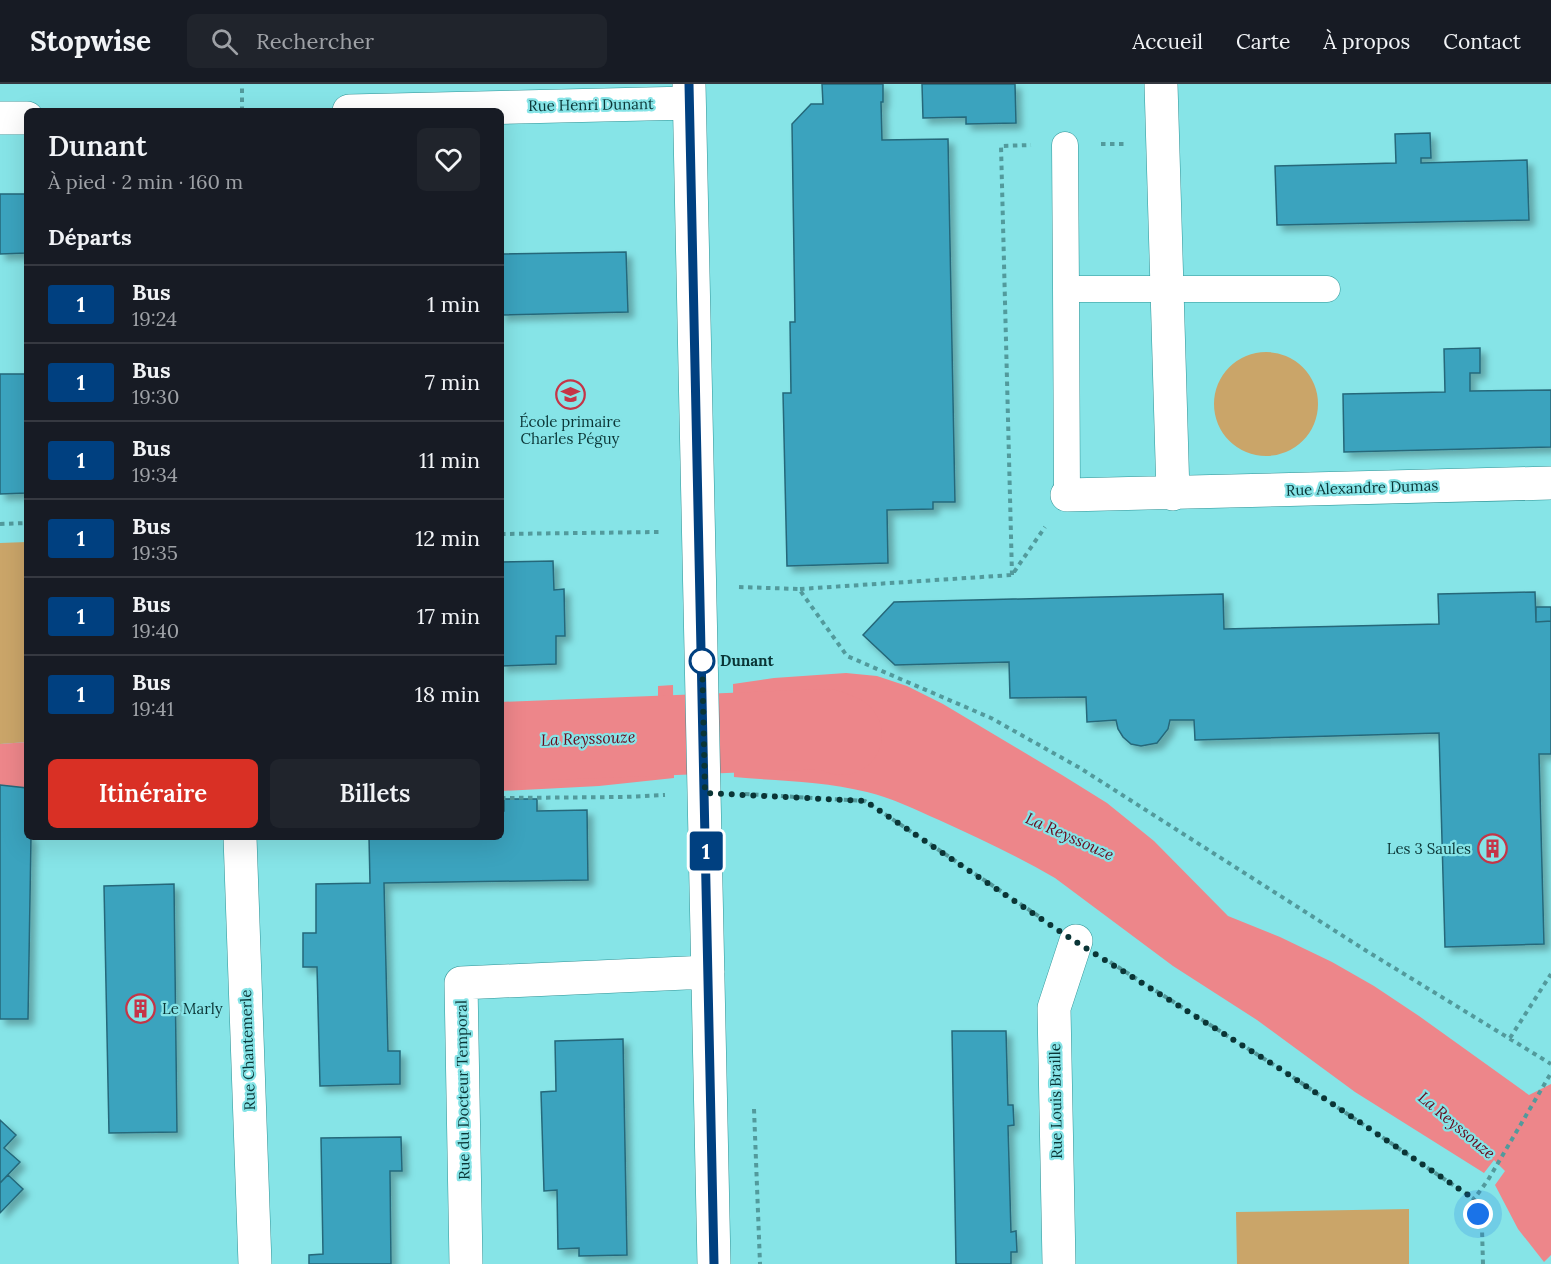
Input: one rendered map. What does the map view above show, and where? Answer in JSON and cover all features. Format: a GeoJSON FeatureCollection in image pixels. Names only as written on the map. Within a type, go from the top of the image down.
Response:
{"type":"FeatureCollection","features":[{"type":"Feature","properties":{"kind":"street"},"geometry":{"type":"LineString","coordinates":[[1161,84],[1173,494]]}},
{"type":"Feature","properties":{"kind":"street"},"geometry":{"type":"LineString","coordinates":[[689,94],[714,1264]]}},
{"type":"Feature","properties":{"kind":"street","name":"Rue Henri Dunant"},"geometry":{"type":"LineString","coordinates":[[409,108],[689,94]]}},
{"type":"Feature","properties":{"kind":"street"},"geometry":{"type":"LineString","coordinates":[[0,118],[24,118]]}},
{"type":"Feature","properties":{"kind":"street","name":"Rue Alexandre Dumas"},"geometry":{"type":"LineString","coordinates":[[1067,495],[1551,483]]}},
{"type":"Feature","properties":{"kind":"street","name":"Rue Chantemerle"},"geometry":{"type":"LineString","coordinates":[[240,840],[255,1264]]}},
{"type":"Feature","properties":{"kind":"street","name":"Rue Louis Braille"},"geometry":{"type":"LineString","coordinates":[[1059,1264],[1054,1008],[1076,942]]}},
{"type":"Feature","properties":{"kind":"street","name":"Rue du Docteur Temporal"},"geometry":{"type":"LineString","coordinates":[[466,1264],[461,983],[708,972]]}},
{"type":"Feature","properties":{"kind":"lane"},"geometry":{"type":"LineString","coordinates":[[1065,145],[1067,495]]}},
{"type":"Feature","properties":{"kind":"lane"},"geometry":{"type":"LineString","coordinates":[[1066,289],[1327,289]]}},
{"type":"Feature","properties":{"kind":"path"},"geometry":{"type":"LineString","coordinates":[[242,84],[242,108]]}},
{"type":"Feature","properties":{"kind":"path"},"geometry":{"type":"LineString","coordinates":[[700,586],[799,589],[1012,574],[1067,495]]}},
{"type":"Feature","properties":{"kind":"path"},"geometry":{"type":"LineString","coordinates":[[0,524],[24,523]]}},
{"type":"Feature","properties":{"kind":"path"},"geometry":{"type":"LineString","coordinates":[[504,534],[699,531]]}},
{"type":"Feature","properties":{"kind":"path"},"geometry":{"type":"LineString","coordinates":[[799,589],[847,656],[991,718],[1080,768],[1365,950],[1551,1064]]}},
{"type":"Feature","properties":{"kind":"path"},"geometry":{"type":"LineString","coordinates":[[504,798],[624,797],[705,793],[865,801],[1076,942],[1282,1070],[1474,1199],[1482,1229],[1483,1264]]}},
{"type":"Feature","properties":{"kind":"path"},"geometry":{"type":"LineString","coordinates":[[1510,1038],[1551,974]]}},
{"type":"Feature","properties":{"kind":"path"},"geometry":{"type":"LineString","coordinates":[[1474,1199],[1488,1180],[1551,1073]]}},
{"type":"Feature","properties":{"kind":"shaded area"},"geometry":{"type":"Polygon","coordinates":[[[1266,352],[1286,356],[1303,367],[1314,384],[1318,404],[1314,424],[1303,441],[1286,452],[1266,456],[1246,452],[1229,441],[1218,424],[1214,404],[1218,384],[1229,367],[1246,356],[1266,352]]]}},
{"type":"Feature","properties":{"kind":"shaded area"},"geometry":{"type":"Polygon","coordinates":[[[24,542],[24,742],[0,744],[0,543],[24,542]]]}},
{"type":"Feature","properties":{"kind":"shaded area"},"geometry":{"type":"Polygon","coordinates":[[[1409,1209],[1409,1264],[1237,1264],[1236,1212],[1409,1209]]]}},
{"type":"Feature","properties":{"kind":"water"},"geometry":{"type":"Polygon","coordinates":[[[846,673],[877,676],[907,686],[943,704],[1107,803],[1154,841],[1228,916],[1280,937],[1332,962],[1374,986],[1529,1095],[1551,1084],[1551,1255],[1544,1262],[1518,1229],[1495,1185],[1505,1171],[1494,1160],[1484,1173],[1355,1092],[1257,1020],[1173,966],[1055,878],[969,834],[904,804],[876,795],[818,783],[734,777],[733,684],[774,678],[846,673]]]}},
{"type":"Feature","properties":{"kind":"water"},"geometry":{"type":"Polygon","coordinates":[[[673,685],[674,778],[599,786],[504,791],[504,712],[658,702],[658,686],[673,685]]]}},
{"type":"Feature","properties":{"kind":"water"},"geometry":{"type":"Polygon","coordinates":[[[24,742],[24,788],[0,785],[0,744],[24,742]]]}},
{"type":"Feature","properties":{"kind":"building"},"geometry":{"type":"Polygon","coordinates":[[[822,84],[883,84],[882,140],[948,139],[955,502],[933,502],[933,509],[887,510],[888,563],[787,566],[783,393],[791,393],[790,322],[795,322],[792,124],[811,104],[823,104],[822,84]]]}},
{"type":"Feature","properties":{"kind":"building"},"geometry":{"type":"Polygon","coordinates":[[[922,84],[1015,84],[1016,123],[966,124],[966,117],[923,118],[922,84]]]}},
{"type":"Feature","properties":{"kind":"building"},"geometry":{"type":"Polygon","coordinates":[[[1430,133],[1431,158],[1421,158],[1421,163],[1527,160],[1529,220],[1277,225],[1275,166],[1396,163],[1395,134],[1430,133]]]}},
{"type":"Feature","properties":{"kind":"building"},"geometry":{"type":"Polygon","coordinates":[[[0,194],[24,194],[24,253],[0,254],[0,194]]]}},
{"type":"Feature","properties":{"kind":"building"},"geometry":{"type":"Polygon","coordinates":[[[626,252],[628,312],[504,315],[504,254],[626,252]]]}},
{"type":"Feature","properties":{"kind":"building"},"geometry":{"type":"Polygon","coordinates":[[[1480,348],[1480,373],[1470,373],[1470,391],[1551,390],[1551,447],[1344,452],[1343,394],[1445,392],[1444,349],[1480,348]]]}},
{"type":"Feature","properties":{"kind":"building"},"geometry":{"type":"Polygon","coordinates":[[[0,374],[24,374],[24,493],[0,494],[0,374]]]}},
{"type":"Feature","properties":{"kind":"building"},"geometry":{"type":"Polygon","coordinates":[[[553,561],[554,590],[564,589],[565,636],[556,636],[556,664],[504,666],[504,562],[553,561]]]}},
{"type":"Feature","properties":{"kind":"building","name":"Les 3 Saules"},"geometry":{"type":"Polygon","coordinates":[[[1535,592],[1536,622],[1551,621],[1551,754],[1539,754],[1544,944],[1445,947],[1439,733],[1195,740],[1194,720],[1170,720],[1168,729],[1157,743],[1141,746],[1131,744],[1123,737],[1116,720],[1087,722],[1086,697],[1010,698],[1009,662],[895,665],[863,635],[894,602],[1223,594],[1224,629],[1439,624],[1438,594],[1535,592]]]}},
{"type":"Feature","properties":{"kind":"building"},"geometry":{"type":"Polygon","coordinates":[[[1536,607],[1551,607],[1551,621],[1536,622],[1536,607]]]}},
{"type":"Feature","properties":{"kind":"building"},"geometry":{"type":"Polygon","coordinates":[[[0,785],[24,788],[24,840],[31,840],[28,1019],[0,1019],[0,785]]]}},
{"type":"Feature","properties":{"kind":"building"},"geometry":{"type":"Polygon","coordinates":[[[504,799],[537,799],[537,811],[587,810],[588,880],[384,883],[388,1051],[400,1051],[400,1084],[320,1086],[317,967],[303,967],[303,933],[316,933],[316,884],[370,883],[369,840],[504,840],[504,799]]]}},
{"type":"Feature","properties":{"kind":"building","name":"Le Marly"},"geometry":{"type":"Polygon","coordinates":[[[174,884],[177,1132],[109,1133],[104,886],[174,884]]]}},
{"type":"Feature","properties":{"kind":"building"},"geometry":{"type":"Polygon","coordinates":[[[952,1031],[1006,1031],[1008,1105],[1013,1105],[1014,1125],[1008,1126],[1011,1232],[1016,1231],[1017,1252],[1011,1252],[1011,1264],[956,1264],[952,1031]]]}},
{"type":"Feature","properties":{"kind":"building"},"geometry":{"type":"Polygon","coordinates":[[[623,1039],[627,1255],[579,1256],[579,1248],[558,1249],[557,1190],[544,1191],[541,1092],[556,1091],[555,1041],[623,1039]]]}},
{"type":"Feature","properties":{"kind":"building"},"geometry":{"type":"Polygon","coordinates":[[[0,1120],[16,1135],[4,1148],[20,1162],[0,1183],[0,1120]]]}},
{"type":"Feature","properties":{"kind":"building"},"geometry":{"type":"Polygon","coordinates":[[[401,1137],[402,1171],[390,1171],[391,1264],[309,1264],[309,1255],[323,1254],[321,1138],[401,1137]]]}},
{"type":"Feature","properties":{"kind":"building"},"geometry":{"type":"Polygon","coordinates":[[[8,1175],[23,1189],[0,1213],[0,1183],[8,1175]]]}},
{"type":"Feature","properties":{"kind":"waterway","name":"La Reyssouze"},"geometry":{"type":"LineString","coordinates":[[504,742],[827,729],[842,735]]}},
{"type":"Feature","properties":{"kind":"bus line","name":"1"},"geometry":{"type":"LineString","coordinates":[[689,84],[714,1264]]}},
{"type":"Feature","properties":{"kind":"place","name":"École primaire Charles Péguy"},"geometry":{"type":"Point","coordinates":[570,395]}},
{"type":"Feature","properties":{"kind":"place","name":"Dunant"},"geometry":{"type":"Point","coordinates":[702,661]}},
{"type":"Feature","properties":{"kind":"place","name":"Les 3 Saules"},"geometry":{"type":"Point","coordinates":[1492,849]}},
{"type":"Feature","properties":{"kind":"place","name":"Le Marly"},"geometry":{"type":"Point","coordinates":[141,1009]}},
{"type":"Feature","properties":{"kind":"route"},"geometry":{"type":"LineString","coordinates":[[702,661],[702,654],[705,793],[865,801],[1076,942],[1282,1070],[1474,1199],[1478,1214]]}}]}
